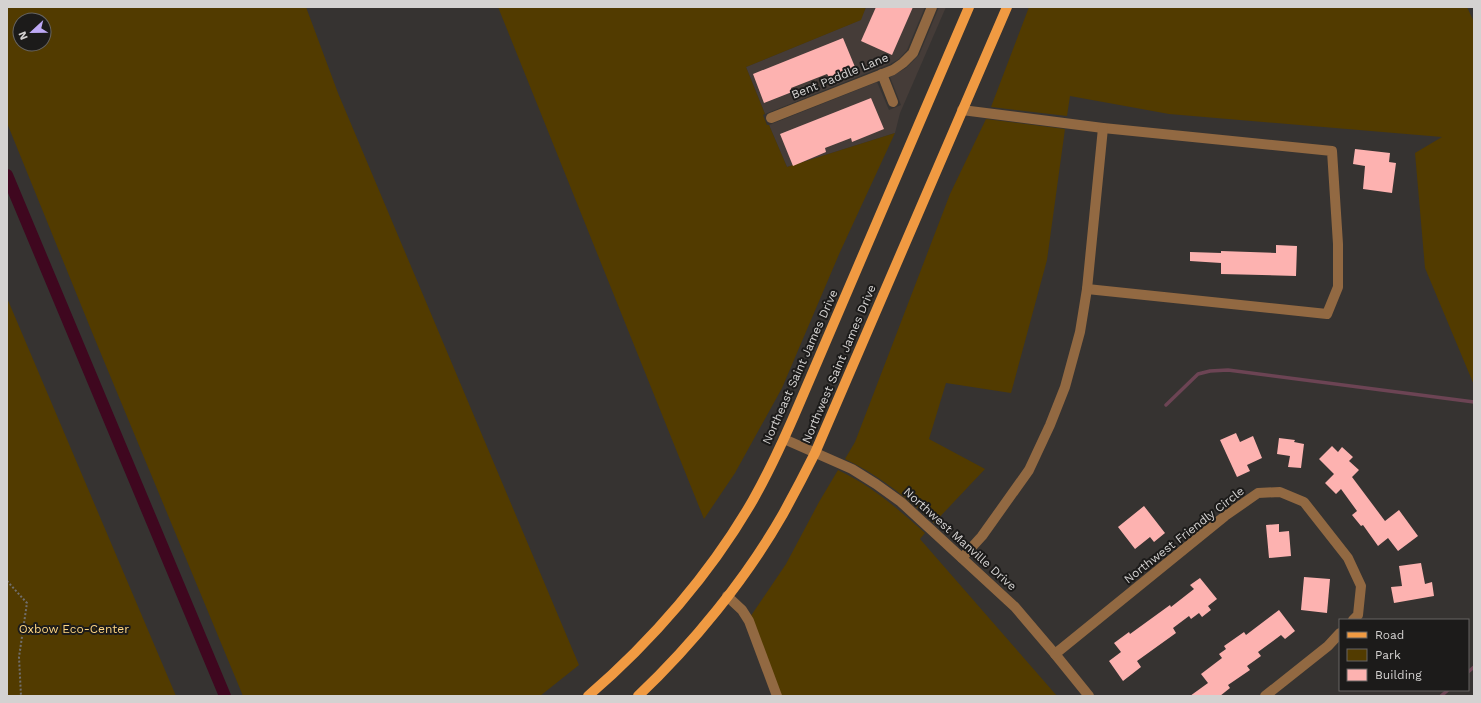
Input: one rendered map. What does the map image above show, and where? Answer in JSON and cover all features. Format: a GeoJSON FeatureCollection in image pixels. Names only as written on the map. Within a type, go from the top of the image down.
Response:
{"type":"FeatureCollection","features":[{"type":"Feature","properties":{"kind":"main road","name":"Northeast Saint James Drive"},"geometry":{"type":"LineString","coordinates":[[588,696],[638,650],[692,588],[753,500],[784,439],[969,7]]}},
{"type":"Feature","properties":{"kind":"main road","name":"Northwest Saint James Drive"},"geometry":{"type":"LineString","coordinates":[[638,696],[685,647],[727,596],[745,573],[783,515],[815,452],[1007,7]]}},
{"type":"Feature","properties":{"kind":"street","name":"Bent Paddle Lane"},"geometry":{"type":"LineString","coordinates":[[771,118],[893,70],[913,53],[932,7]]}},
{"type":"Feature","properties":{"kind":"street"},"geometry":{"type":"LineString","coordinates":[[882,74],[893,102]]}},
{"type":"Feature","properties":{"kind":"street"},"geometry":{"type":"LineString","coordinates":[[962,110],[1103,128],[1332,151],[1338,244],[1338,286],[1327,314],[1087,289]]}},
{"type":"Feature","properties":{"kind":"street"},"geometry":{"type":"LineString","coordinates":[[962,558],[982,536],[1029,470],[1050,426],[1066,387],[1080,332],[1087,289],[1103,128]]}},
{"type":"Feature","properties":{"kind":"street","name":"Northwest Manville Drive"},"geometry":{"type":"LineString","coordinates":[[784,439],[852,469],[901,502],[1015,607],[1088,696]]}},
{"type":"Feature","properties":{"kind":"street","name":"Northwest Friendly Circle"},"geometry":{"type":"LineString","coordinates":[[1055,654],[1225,516],[1258,493],[1280,492],[1304,502],[1348,558],[1361,586],[1358,615],[1353,619]]}},
{"type":"Feature","properties":{"kind":"street"},"geometry":{"type":"LineString","coordinates":[[727,596],[742,610],[749,621],[776,696]]}},
{"type":"Feature","properties":{"kind":"street"},"geometry":{"type":"LineString","coordinates":[[1265,696],[1328,646],[1339,634]]}},
{"type":"Feature","properties":{"kind":"path"},"geometry":{"type":"LineString","coordinates":[[7,581],[27,603],[19,657],[21,696]]}},
{"type":"Feature","properties":{"kind":"shaded area"},"geometry":{"type":"Polygon","coordinates":[[[866,7],[925,7],[907,50],[899,59],[890,64],[765,114],[746,67],[860,20],[866,7]]]}},
{"type":"Feature","properties":{"kind":"shaded area"},"geometry":{"type":"Polygon","coordinates":[[[939,7],[946,7],[900,113],[895,133],[787,167],[769,125],[877,82],[889,110],[901,105],[890,77],[906,68],[919,55],[939,7]]]}},
{"type":"Feature","properties":{"kind":"green space"},"geometry":{"type":"Polygon","coordinates":[[[7,7],[306,7],[338,93],[579,665],[540,696],[243,696],[7,123],[7,7]]]}},
{"type":"Feature","properties":{"kind":"green space"},"geometry":{"type":"Polygon","coordinates":[[[498,7],[866,7],[861,20],[746,67],[765,114],[763,115],[767,125],[769,125],[787,167],[895,133],[840,252],[782,388],[735,473],[704,519],[498,7]]]}},
{"type":"Feature","properties":{"kind":"green space"},"geometry":{"type":"Polygon","coordinates":[[[1029,7],[1467,7],[1474,22],[1474,385],[1425,268],[1415,153],[1442,137],[1169,114],[1070,96],[1067,116],[991,107],[1029,7]]]}},
{"type":"Feature","properties":{"kind":"green space"},"geometry":{"type":"Polygon","coordinates":[[[986,119],[1065,129],[1047,260],[1011,393],[946,383],[929,439],[985,469],[934,523],[881,480],[845,459],[855,442],[950,194],[986,119]]]}},
{"type":"Feature","properties":{"kind":"green space","name":"Oxbow Eco-Center"},"geometry":{"type":"Polygon","coordinates":[[[7,298],[176,696],[7,696],[7,298]]]}},
{"type":"Feature","properties":{"kind":"green space"},"geometry":{"type":"Polygon","coordinates":[[[838,470],[862,483],[895,507],[925,533],[920,539],[1057,696],[776,696],[746,623],[786,564],[838,470]]]}},
{"type":"Feature","properties":{"kind":"building"},"geometry":{"type":"Polygon","coordinates":[[[876,7],[913,7],[892,55],[861,41],[876,7]]]}},
{"type":"Feature","properties":{"kind":"building"},"geometry":{"type":"Polygon","coordinates":[[[843,38],[855,67],[829,77],[827,74],[791,88],[792,92],[764,103],[753,74],[843,38]]]}},
{"type":"Feature","properties":{"kind":"building"},"geometry":{"type":"Polygon","coordinates":[[[871,98],[884,129],[852,142],[851,138],[825,148],[826,152],[793,166],[780,134],[871,98]]]}},
{"type":"Feature","properties":{"kind":"building"},"geometry":{"type":"Polygon","coordinates":[[[1355,149],[1390,153],[1389,162],[1396,163],[1392,193],[1363,189],[1365,166],[1353,164],[1355,149]]]}},
{"type":"Feature","properties":{"kind":"building"},"geometry":{"type":"Polygon","coordinates":[[[1276,245],[1297,246],[1296,276],[1221,274],[1221,263],[1190,261],[1190,252],[1221,253],[1221,251],[1276,253],[1276,245]]]}},
{"type":"Feature","properties":{"kind":"building"},"geometry":{"type":"Polygon","coordinates":[[[1236,433],[1240,442],[1253,436],[1262,458],[1247,465],[1250,471],[1237,477],[1220,440],[1236,433]]]}},
{"type":"Feature","properties":{"kind":"building"},"geometry":{"type":"Polygon","coordinates":[[[1279,438],[1295,440],[1294,442],[1304,444],[1301,468],[1288,467],[1290,456],[1277,454],[1279,438]]]}},
{"type":"Feature","properties":{"kind":"building"},"geometry":{"type":"Polygon","coordinates":[[[1332,446],[1338,452],[1342,447],[1353,457],[1349,461],[1359,470],[1352,477],[1385,521],[1399,510],[1418,536],[1398,551],[1388,538],[1378,546],[1363,525],[1361,526],[1352,515],[1357,511],[1341,489],[1336,494],[1325,483],[1334,474],[1319,459],[1332,446]]]}},
{"type":"Feature","properties":{"kind":"building"},"geometry":{"type":"Polygon","coordinates":[[[1144,506],[1165,533],[1154,542],[1150,537],[1135,549],[1118,527],[1144,506]]]}},
{"type":"Feature","properties":{"kind":"building"},"geometry":{"type":"Polygon","coordinates":[[[1279,524],[1279,532],[1289,531],[1291,556],[1269,558],[1266,525],[1279,524]]]}},
{"type":"Feature","properties":{"kind":"building"},"geometry":{"type":"Polygon","coordinates":[[[1421,563],[1425,584],[1432,582],[1434,596],[1394,603],[1391,587],[1402,586],[1399,566],[1421,563]]]}},
{"type":"Feature","properties":{"kind":"building"},"geometry":{"type":"Polygon","coordinates":[[[1304,577],[1330,579],[1327,613],[1301,610],[1304,577]]]}},
{"type":"Feature","properties":{"kind":"building"},"geometry":{"type":"Polygon","coordinates":[[[1200,578],[1217,599],[1208,606],[1211,610],[1202,617],[1199,613],[1191,619],[1189,616],[1173,628],[1176,633],[1137,661],[1141,667],[1123,681],[1109,661],[1121,652],[1114,643],[1129,632],[1130,634],[1170,605],[1171,607],[1194,589],[1190,585],[1200,578]]]}},
{"type":"Feature","properties":{"kind":"building"},"geometry":{"type":"Polygon","coordinates":[[[1279,610],[1295,631],[1285,639],[1281,635],[1258,652],[1261,656],[1247,666],[1250,670],[1228,685],[1230,688],[1220,696],[1190,696],[1208,683],[1201,674],[1222,658],[1219,654],[1226,649],[1224,646],[1244,632],[1246,635],[1279,610]]]}},
{"type":"Feature","properties":{"kind":"waterway"},"geometry":{"type":"LineString","coordinates":[[7,175],[225,696]]}},
{"type":"Feature","properties":{"kind":"waterway"},"geometry":{"type":"LineString","coordinates":[[1166,405],[1198,374],[1210,371],[1228,370],[1474,402]]}},
{"type":"Feature","properties":{"kind":"waterway"},"geometry":{"type":"LineString","coordinates":[[1469,671],[1474,667]]}},
{"type":"Feature","properties":{"kind":"waterway"},"geometry":{"type":"LineString","coordinates":[[1441,696],[1447,691]]}}]}
